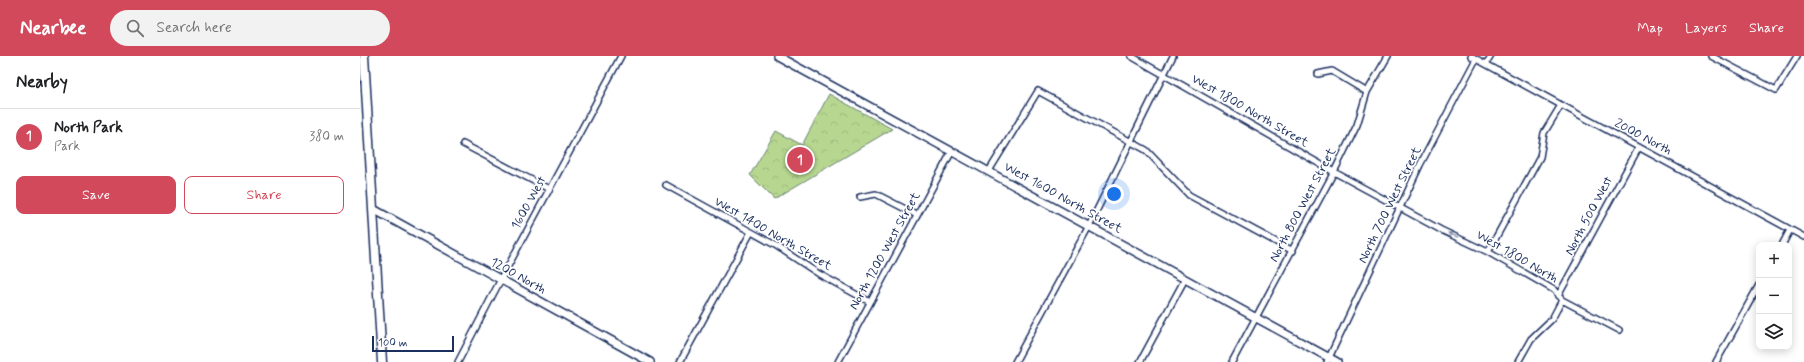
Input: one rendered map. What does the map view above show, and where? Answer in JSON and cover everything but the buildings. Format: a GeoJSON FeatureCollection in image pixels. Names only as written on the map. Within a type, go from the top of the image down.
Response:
{"type":"FeatureCollection","features":[{"type":"Feature","properties":{"kind":"main road"},"geometry":{"type":"LineString","coordinates":[[364,56],[375,210],[382,362]]}},
{"type":"Feature","properties":{"kind":"street","name":"1600 West"},"geometry":{"type":"LineString","coordinates":[[458,362],[500,280],[621,56]]}},
{"type":"Feature","properties":{"kind":"street","name":"West 1600 North Street"},"geometry":{"type":"LineString","coordinates":[[778,56],[1256,317],[1328,360],[1337,362]]}},
{"type":"Feature","properties":{"kind":"street","name":"West 1800 North Street"},"geometry":{"type":"LineString","coordinates":[[1131,56],[1400,208]]}},
{"type":"Feature","properties":{"kind":"street"},"geometry":{"type":"LineString","coordinates":[[1015,362],[1089,226],[1173,56]]}},
{"type":"Feature","properties":{"kind":"street","name":"North 800 West Street"},"geometry":{"type":"LineString","coordinates":[[1232,362],[1334,172],[1357,125],[1367,92],[1388,56]]}},
{"type":"Feature","properties":{"kind":"street"},"geometry":{"type":"LineString","coordinates":[[1486,64],[1491,56]]}},
{"type":"Feature","properties":{"kind":"street"},"geometry":{"type":"LineString","coordinates":[[1711,56],[1776,90],[1797,56]]}},
{"type":"Feature","properties":{"kind":"street","name":"2000 North"},"geometry":{"type":"LineString","coordinates":[[1474,57],[1804,237]]}},
{"type":"Feature","properties":{"kind":"street","name":"North 700 West Street"},"geometry":{"type":"LineString","coordinates":[[1328,360],[1420,165],[1474,57]]}},
{"type":"Feature","properties":{"kind":"street"},"geometry":{"type":"LineString","coordinates":[[1318,74],[1332,71],[1367,92]]}},
{"type":"Feature","properties":{"kind":"street"},"geometry":{"type":"LineString","coordinates":[[989,171],[1038,91],[1146,150],[1189,195],[1292,251]]}},
{"type":"Feature","properties":{"kind":"street"},"geometry":{"type":"LineString","coordinates":[[1488,252],[1540,156],[1544,133],[1561,105]]}},
{"type":"Feature","properties":{"kind":"street"},"geometry":{"type":"LineString","coordinates":[[464,144],[549,189]]}},
{"type":"Feature","properties":{"kind":"street","name":"North 500 West"},"geometry":{"type":"LineString","coordinates":[[1518,362],[1531,338],[1552,319],[1560,298],[1638,147]]}},
{"type":"Feature","properties":{"kind":"street","name":"North 1200 West Street"},"geometry":{"type":"LineString","coordinates":[[838,362],[952,151]]}},
{"type":"Feature","properties":{"kind":"street","name":"West 1400 North Street"},"geometry":{"type":"LineString","coordinates":[[666,185],[751,232],[819,274],[870,302]]}},
{"type":"Feature","properties":{"kind":"street"},"geometry":{"type":"LineString","coordinates":[[860,197],[876,194],[917,215]]}},
{"type":"Feature","properties":{"kind":"street","name":"West 1800 North"},"geometry":{"type":"LineString","coordinates":[[1400,208],[1488,252],[1554,290],[1560,298],[1619,330]]}},
{"type":"Feature","properties":{"kind":"street","name":"1200 North"},"geometry":{"type":"LineString","coordinates":[[375,210],[650,362]]}},
{"type":"Feature","properties":{"kind":"street"},"geometry":{"type":"LineString","coordinates":[[1784,242],[1790,230]]}},
{"type":"Feature","properties":{"kind":"street"},"geometry":{"type":"LineString","coordinates":[[680,362],[751,232]]}},
{"type":"Feature","properties":{"kind":"street"},"geometry":{"type":"LineString","coordinates":[[1140,362],[1185,279]]}},
{"type":"Feature","properties":{"kind":"street"},"geometry":{"type":"LineString","coordinates":[[1716,362],[1756,290]]}},
{"type":"Feature","properties":{"kind":"green space"},"geometry":{"type":"Polygon","coordinates":[[[829,94],[892,129],[774,199],[750,175],[776,131],[802,145],[829,94]]]}},
{"type":"Feature","properties":{"kind":"place","name":"North Park"},"geometry":{"type":"Point","coordinates":[800,160]}}]}
